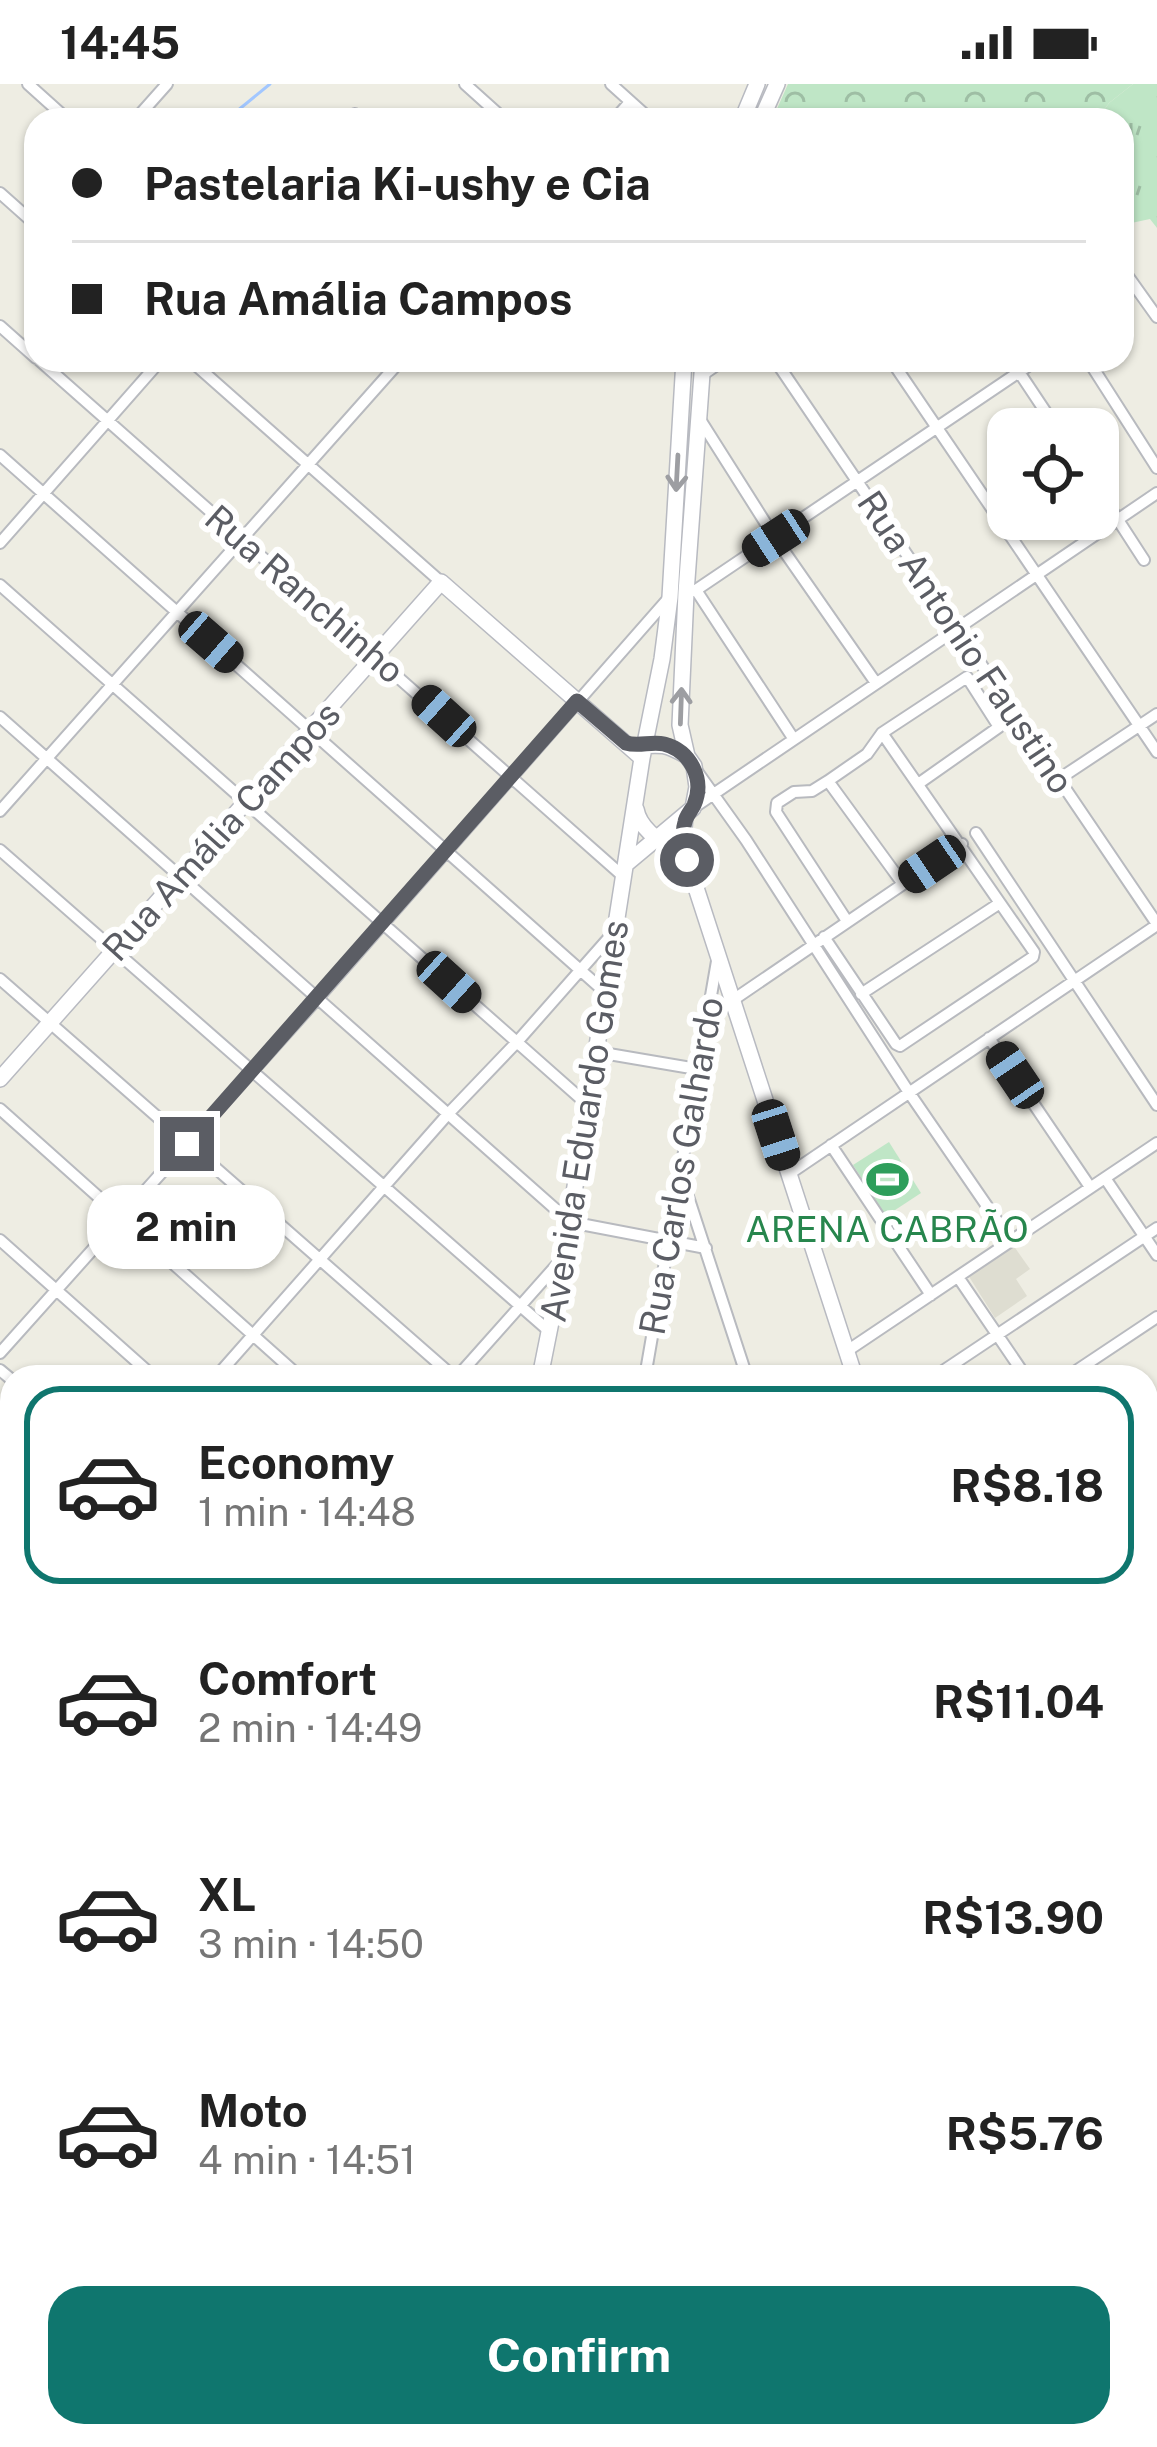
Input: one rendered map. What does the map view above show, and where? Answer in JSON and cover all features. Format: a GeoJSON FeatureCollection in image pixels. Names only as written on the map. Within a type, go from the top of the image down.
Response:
{"type":"FeatureCollection","features":[{"type":"Feature","properties":{"kind":"main road"},"geometry":{"type":"LineString","coordinates":[[684,372],[680,725],[697,787],[683,839],[851,1365]]}},
{"type":"Feature","properties":{"kind":"main road"},"geometry":{"type":"LineString","coordinates":[[684,593],[702,372]]}},
{"type":"Feature","properties":{"kind":"main road"},"geometry":{"type":"LineString","coordinates":[[441,582],[626,743],[644,752],[658,743],[690,761]]}},
{"type":"Feature","properties":{"kind":"main road","name":"Rua Amália Campos"},"geometry":{"type":"LineString","coordinates":[[0,1079],[441,582]]}},
{"type":"Feature","properties":{"kind":"main road","name":"Avenida Eduardo Gomes"},"geometry":{"type":"LineString","coordinates":[[542,1365],[570,1222],[644,752],[662,659],[684,593]]}},
{"type":"Feature","properties":{"kind":"main road"},"geometry":{"type":"LineString","coordinates":[[635,807],[638,820],[687,860]]}},
{"type":"Feature","properties":{"kind":"main road"},"geometry":{"type":"LineString","coordinates":[[625,871],[689,812]]}},
{"type":"Feature","properties":{"kind":"street"},"geometry":{"type":"LineString","coordinates":[[146,108],[167,84]]}},
{"type":"Feature","properties":{"kind":"street"},"geometry":{"type":"LineString","coordinates":[[465,84],[492,108]]}},
{"type":"Feature","properties":{"kind":"street"},"geometry":{"type":"LineString","coordinates":[[610,84],[637,108]]}},
{"type":"Feature","properties":{"kind":"street"},"geometry":{"type":"LineString","coordinates":[[625,108],[630,102]]}},
{"type":"Feature","properties":{"kind":"street"},"geometry":{"type":"LineString","coordinates":[[0,193],[24,214]]}},
{"type":"Feature","properties":{"kind":"street"},"geometry":{"type":"LineString","coordinates":[[1134,285],[1157,317]]}},
{"type":"Feature","properties":{"kind":"street","name":"Rua Ranchinho"},"geometry":{"type":"LineString","coordinates":[[0,326],[24,347]]}},
{"type":"Feature","properties":{"kind":"street","name":"Rua Ranchinho"},"geometry":{"type":"LineString","coordinates":[[52,372],[511,777],[625,871]]}},
{"type":"Feature","properties":{"kind":"street"},"geometry":{"type":"LineString","coordinates":[[0,543],[150,372]]}},
{"type":"Feature","properties":{"kind":"street"},"geometry":{"type":"LineString","coordinates":[[203,372],[441,582]]}},
{"type":"Feature","properties":{"kind":"street"},"geometry":{"type":"LineString","coordinates":[[0,811],[390,372]]}},
{"type":"Feature","properties":{"kind":"street","name":"Rua Antonio Faustino"},"geometry":{"type":"LineString","coordinates":[[784,372],[1157,925]]}},
{"type":"Feature","properties":{"kind":"street"},"geometry":{"type":"LineString","coordinates":[[899,372],[1157,752]]}},
{"type":"Feature","properties":{"kind":"street"},"geometry":{"type":"LineString","coordinates":[[1096,372],[1157,468]]}},
{"type":"Feature","properties":{"kind":"street"},"geometry":{"type":"LineString","coordinates":[[0,1353],[577,701],[684,593],[776,538],[1020,373],[1044,408]]}},
{"type":"Feature","properties":{"kind":"street"},"geometry":{"type":"LineString","coordinates":[[699,418],[876,683]]}},
{"type":"Feature","properties":{"kind":"street"},"geometry":{"type":"LineString","coordinates":[[0,455],[605,992]]}},
{"type":"Feature","properties":{"kind":"street"},"geometry":{"type":"LineString","coordinates":[[1119,519],[1157,493]]}},
{"type":"Feature","properties":{"kind":"street"},"geometry":{"type":"LineString","coordinates":[[1119,522],[1144,560]]}},
{"type":"Feature","properties":{"kind":"street"},"geometry":{"type":"LineString","coordinates":[[689,812],[1089,540]]}},
{"type":"Feature","properties":{"kind":"street"},"geometry":{"type":"LineString","coordinates":[[0,585],[588,1105]]}},
{"type":"Feature","properties":{"kind":"street"},"geometry":{"type":"LineString","coordinates":[[684,593],[793,738]]}},
{"type":"Feature","properties":{"kind":"street"},"geometry":{"type":"LineString","coordinates":[[847,921],[775,808],[777,803],[829,781],[861,758],[882,733],[964,676],[999,727],[918,784]]}},
{"type":"Feature","properties":{"kind":"street"},"geometry":{"type":"LineString","coordinates":[[1059,779],[1157,714]]}},
{"type":"Feature","properties":{"kind":"street"},"geometry":{"type":"LineString","coordinates":[[0,718],[570,1222],[706,1248]]}},
{"type":"Feature","properties":{"kind":"street"},"geometry":{"type":"LineString","coordinates":[[824,937],[896,1044],[906,1044],[1031,961],[1034,952],[882,733]]}},
{"type":"Feature","properties":{"kind":"street"},"geometry":{"type":"LineString","coordinates":[[690,761],[1011,1241]]}},
{"type":"Feature","properties":{"kind":"street"},"geometry":{"type":"LineString","coordinates":[[829,781],[902,884]]}},
{"type":"Feature","properties":{"kind":"street"},"geometry":{"type":"LineString","coordinates":[[976,833],[1157,1106]]}},
{"type":"Feature","properties":{"kind":"street"},"geometry":{"type":"LineString","coordinates":[[733,1000],[962,844]]}},
{"type":"Feature","properties":{"kind":"street"},"geometry":{"type":"LineString","coordinates":[[0,850],[549,1331]]}},
{"type":"Feature","properties":{"kind":"street"},"geometry":{"type":"LineString","coordinates":[[861,994],[1000,903]]}},
{"type":"Feature","properties":{"kind":"street"},"geometry":{"type":"LineString","coordinates":[[789,1174],[1157,925]]}},
{"type":"Feature","properties":{"kind":"street"},"geometry":{"type":"LineString","coordinates":[[227,1365],[615,931]]}},
{"type":"Feature","properties":{"kind":"street","name":"Rua Carlos Galhardo"},"geometry":{"type":"LineString","coordinates":[[647,1365],[718,955]]}},
{"type":"Feature","properties":{"kind":"street"},"geometry":{"type":"LineString","coordinates":[[0,979],[441,1365]]}},
{"type":"Feature","properties":{"kind":"street"},"geometry":{"type":"LineString","coordinates":[[989,1038],[1090,1187]]}},
{"type":"Feature","properties":{"kind":"street"},"geometry":{"type":"LineString","coordinates":[[597,1052],[697,1069]]}},
{"type":"Feature","properties":{"kind":"street"},"geometry":{"type":"LineString","coordinates":[[0,1109],[287,1365]]}},
{"type":"Feature","properties":{"kind":"street"},"geometry":{"type":"LineString","coordinates":[[847,1351],[1157,1143]]}},
{"type":"Feature","properties":{"kind":"street"},"geometry":{"type":"LineString","coordinates":[[831,1145],[931,1294]]}},
{"type":"Feature","properties":{"kind":"street"},"geometry":{"type":"LineString","coordinates":[[680,1171],[743,1365]]}},
{"type":"Feature","properties":{"kind":"street"},"geometry":{"type":"LineString","coordinates":[[1105,1178],[1157,1255]]}},
{"type":"Feature","properties":{"kind":"street"},"geometry":{"type":"LineString","coordinates":[[952,1365],[1157,1228]]}},
{"type":"Feature","properties":{"kind":"street"},"geometry":{"type":"LineString","coordinates":[[0,1240],[141,1365]]}},
{"type":"Feature","properties":{"kind":"street"},"geometry":{"type":"LineString","coordinates":[[466,1365],[564,1257]]}},
{"type":"Feature","properties":{"kind":"street"},"geometry":{"type":"LineString","coordinates":[[958,1277],[1017,1365]]}},
{"type":"Feature","properties":{"kind":"street"},"geometry":{"type":"LineString","coordinates":[[1085,1365],[1157,1317]]}},
{"type":"Feature","properties":{"kind":"shaded area"},"geometry":{"type":"Polygon","coordinates":[[[1013,1245],[1030,1269],[1016,1279],[1027,1296],[995,1318],[968,1275],[1013,1245]]]}},
{"type":"Feature","properties":{"kind":"green space"},"geometry":{"type":"Polygon","coordinates":[[[788,84],[1133,84],[1105,108],[777,108],[788,84]]]}},
{"type":"Feature","properties":{"kind":"green space"},"geometry":{"type":"Polygon","coordinates":[[[1133,84],[1157,84],[1157,228],[1150,219],[1134,222],[1134,108],[1105,108],[1133,84]]]}},
{"type":"Feature","properties":{"kind":"green space","name":"ARENA CABRÃO"},"geometry":{"type":"Polygon","coordinates":[[[889,1142],[921,1193],[886,1216],[853,1165],[889,1142]]]}},
{"type":"Feature","properties":{"kind":"waterway"},"geometry":{"type":"LineString","coordinates":[[241,108],[270,84]]}},
{"type":"Feature","properties":{"kind":"place","name":"ARENA CABRÃO"},"geometry":{"type":"Point","coordinates":[887,1179]}},
{"type":"Feature","properties":{"kind":"route"},"geometry":{"type":"LineString","coordinates":[[187,1144],[577,701],[626,743],[669,746],[694,766],[697,787],[683,831],[687,860]]}}]}
